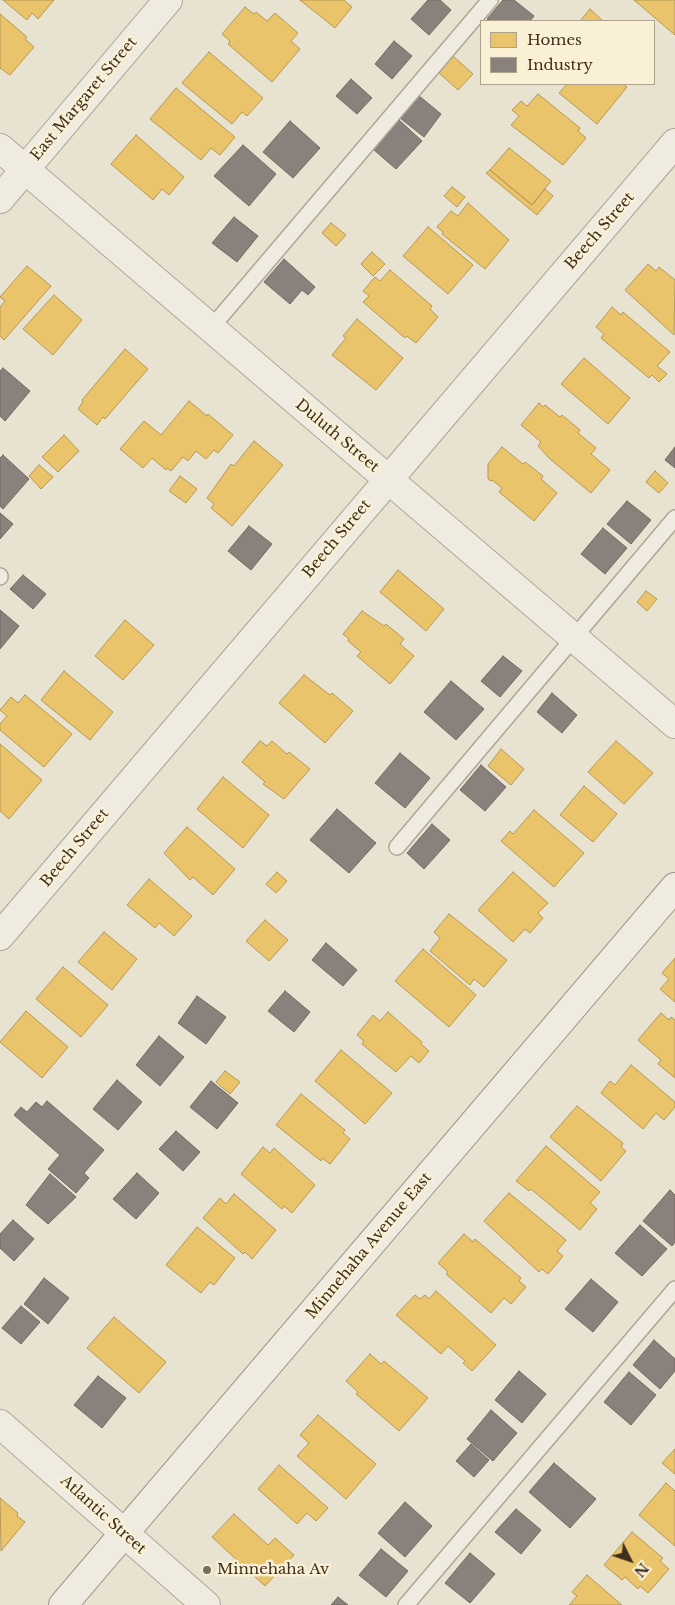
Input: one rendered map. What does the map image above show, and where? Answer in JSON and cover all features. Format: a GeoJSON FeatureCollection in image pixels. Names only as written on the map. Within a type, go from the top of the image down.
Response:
{"type":"FeatureCollection","features":[{"type":"Feature","properties":{"kind":"street","name":"East Margaret Street"},"geometry":{"type":"LineString","coordinates":[[0,198],[168,0]]}},
{"type":"Feature","properties":{"kind":"street","name":"Beech Street"},"geometry":{"type":"LineString","coordinates":[[0,936],[675,143]]}},
{"type":"Feature","properties":{"kind":"street","name":"Duluth Street"},"geometry":{"type":"LineString","coordinates":[[0,148],[675,724]]}},
{"type":"Feature","properties":{"kind":"street","name":"Minnehaha Avenue East"},"geometry":{"type":"LineString","coordinates":[[63,1605],[675,887]]}},
{"type":"Feature","properties":{"kind":"street","name":"Atlantic Street"},"geometry":{"type":"LineString","coordinates":[[0,1424],[206,1605]]}},
{"type":"Feature","properties":{"kind":"lane"},"geometry":{"type":"LineString","coordinates":[[211,328],[490,0]]}},
{"type":"Feature","properties":{"kind":"lane"},"geometry":{"type":"LineString","coordinates":[[397,847],[675,518]]}},
{"type":"Feature","properties":{"kind":"lane"},"geometry":{"type":"LineString","coordinates":[[406,1605],[675,1289]]}},
{"type":"Feature","properties":{"kind":"building: Homes"},"geometry":{"type":"Polygon","coordinates":[[[3,0],[54,0],[38,19],[32,13],[27,20],[3,0]]]}},
{"type":"Feature","properties":{"kind":"building: Homes"},"geometry":{"type":"Polygon","coordinates":[[[300,0],[344,0],[352,7],[335,28],[300,0]]]}},
{"type":"Feature","properties":{"kind":"building: Homes"},"geometry":{"type":"Polygon","coordinates":[[[634,0],[675,0],[675,35],[634,0]]]}},
{"type":"Feature","properties":{"kind":"building: Homes"},"geometry":{"type":"Polygon","coordinates":[[[245,7],[254,14],[256,12],[267,21],[275,13],[298,33],[291,41],[300,49],[272,82],[228,44],[230,41],[222,34],[245,7]]]}},
{"type":"Feature","properties":{"kind":"building: Homes"},"geometry":{"type":"Polygon","coordinates":[[[590,9],[602,20],[581,20],[590,9]]]}},
{"type":"Feature","properties":{"kind":"building: Homes"},"geometry":{"type":"Polygon","coordinates":[[[0,14],[27,37],[25,39],[34,47],[10,75],[0,68],[0,14]]]}},
{"type":"Feature","properties":{"kind":"building: Homes"},"geometry":{"type":"Polygon","coordinates":[[[209,52],[263,98],[247,116],[242,112],[232,124],[182,83],[209,52]]]}},
{"type":"Feature","properties":{"kind":"building: Homes"},"geometry":{"type":"Polygon","coordinates":[[[453,56],[473,74],[458,90],[439,73],[453,56]]]}},
{"type":"Feature","properties":{"kind":"building: Homes"},"geometry":{"type":"Polygon","coordinates":[[[566,85],[624,85],[627,87],[597,124],[559,93],[566,85]]]}},
{"type":"Feature","properties":{"kind":"building: Homes"},"geometry":{"type":"Polygon","coordinates":[[[176,88],[235,137],[220,155],[211,148],[201,160],[150,119],[176,88]]]}},
{"type":"Feature","properties":{"kind":"building: Homes"},"geometry":{"type":"Polygon","coordinates":[[[538,94],[580,128],[578,131],[586,138],[563,165],[511,125],[519,116],[512,110],[521,101],[527,106],[538,94]]]}},
{"type":"Feature","properties":{"kind":"building: Homes"},"geometry":{"type":"Polygon","coordinates":[[[136,135],[184,177],[169,195],[162,189],[153,200],[111,164],[136,135]]]}},
{"type":"Feature","properties":{"kind":"building: Homes"},"geometry":{"type":"Polygon","coordinates":[[[509,148],[551,181],[532,205],[490,170],[509,148]]]}},
{"type":"Feature","properties":{"kind":"building: Homes"},"geometry":{"type":"Polygon","coordinates":[[[490,170],[532,205],[545,189],[553,196],[537,215],[486,173],[490,170]]]}},
{"type":"Feature","properties":{"kind":"building: Homes"},"geometry":{"type":"Polygon","coordinates":[[[452,187],[465,197],[457,207],[444,196],[452,187]]]}},
{"type":"Feature","properties":{"kind":"building: Homes"},"geometry":{"type":"Polygon","coordinates":[[[468,203],[509,240],[485,269],[442,234],[443,232],[437,227],[451,211],[458,216],[468,203]]]}},
{"type":"Feature","properties":{"kind":"building: Homes"},"geometry":{"type":"Polygon","coordinates":[[[331,223],[346,235],[336,246],[322,233],[331,223]]]}},
{"type":"Feature","properties":{"kind":"building: Homes"},"geometry":{"type":"Polygon","coordinates":[[[428,227],[473,265],[448,294],[403,256],[428,227]]]}},
{"type":"Feature","properties":{"kind":"building: Homes"},"geometry":{"type":"Polygon","coordinates":[[[372,252],[385,264],[373,276],[361,264],[372,252]]]}},
{"type":"Feature","properties":{"kind":"building: Homes"},"geometry":{"type":"Polygon","coordinates":[[[648,264],[656,271],[659,267],[675,280],[674,335],[625,290],[648,264]]]}},
{"type":"Feature","properties":{"kind":"building: Homes"},"geometry":{"type":"Polygon","coordinates":[[[27,266],[51,286],[4,340],[0,336],[0,307],[5,301],[0,297],[27,266]]]}},
{"type":"Feature","properties":{"kind":"building: Homes"},"geometry":{"type":"Polygon","coordinates":[[[390,270],[432,306],[430,309],[438,317],[416,343],[407,336],[405,338],[363,302],[369,296],[363,291],[375,277],[380,281],[390,270]]]}},
{"type":"Feature","properties":{"kind":"building: Homes"},"geometry":{"type":"Polygon","coordinates":[[[54,295],[82,320],[53,355],[23,329],[54,295]]]}},
{"type":"Feature","properties":{"kind":"building: Homes"},"geometry":{"type":"Polygon","coordinates":[[[612,307],[621,315],[623,312],[670,352],[657,366],[667,374],[659,382],[652,375],[649,378],[601,338],[604,334],[596,327],[612,307]]]}},
{"type":"Feature","properties":{"kind":"building: Homes"},"geometry":{"type":"Polygon","coordinates":[[[357,319],[403,358],[376,390],[332,355],[346,338],[343,336],[357,319]]]}},
{"type":"Feature","properties":{"kind":"building: Homes"},"geometry":{"type":"Polygon","coordinates":[[[125,349],[148,369],[105,419],[103,417],[97,425],[78,409],[83,402],[82,400],[125,349]]]}},
{"type":"Feature","properties":{"kind":"building: Homes"},"geometry":{"type":"Polygon","coordinates":[[[584,358],[630,398],[608,424],[561,384],[584,358]]]}},
{"type":"Feature","properties":{"kind":"building: Homes"},"geometry":{"type":"Polygon","coordinates":[[[189,401],[233,435],[218,453],[214,450],[206,459],[196,451],[188,461],[183,457],[171,471],[167,468],[166,470],[152,458],[143,468],[120,449],[144,421],[161,435],[189,401]]]}},
{"type":"Feature","properties":{"kind":"building: Homes"},"geometry":{"type":"Polygon","coordinates":[[[539,403],[543,407],[545,405],[560,417],[562,415],[580,430],[578,433],[596,448],[591,454],[610,470],[591,493],[550,459],[538,446],[541,442],[521,425],[539,403]]]}},
{"type":"Feature","properties":{"kind":"building: Homes"},"geometry":{"type":"Polygon","coordinates":[[[64,435],[79,451],[58,472],[42,457],[64,435]]]}},
{"type":"Feature","properties":{"kind":"building: Homes"},"geometry":{"type":"Polygon","coordinates":[[[254,441],[283,465],[232,526],[211,508],[214,504],[207,498],[231,464],[234,466],[254,441]]]}},
{"type":"Feature","properties":{"kind":"building: Homes"},"geometry":{"type":"Polygon","coordinates":[[[502,447],[523,464],[525,462],[543,476],[541,479],[557,493],[534,521],[499,492],[502,488],[488,479],[488,464],[502,447]]]}},
{"type":"Feature","properties":{"kind":"building: Homes"},"geometry":{"type":"Polygon","coordinates":[[[39,465],[53,477],[41,489],[29,476],[39,465]]]}},
{"type":"Feature","properties":{"kind":"building: Homes"},"geometry":{"type":"Polygon","coordinates":[[[655,471],[668,483],[659,493],[646,482],[655,471]]]}},
{"type":"Feature","properties":{"kind":"building: Homes"},"geometry":{"type":"Polygon","coordinates":[[[180,476],[197,489],[186,503],[169,491],[180,476]]]}},
{"type":"Feature","properties":{"kind":"building: Homes"},"geometry":{"type":"Polygon","coordinates":[[[398,570],[444,609],[426,631],[380,592],[398,570]]]}},
{"type":"Feature","properties":{"kind":"building: Homes"},"geometry":{"type":"Polygon","coordinates":[[[646,591],[657,599],[647,611],[637,602],[646,591]]]}},
{"type":"Feature","properties":{"kind":"building: Homes"},"geometry":{"type":"Polygon","coordinates":[[[362,611],[384,626],[386,624],[404,639],[400,644],[414,656],[390,684],[357,656],[361,652],[343,634],[362,611]]]}},
{"type":"Feature","properties":{"kind":"building: Homes"},"geometry":{"type":"Polygon","coordinates":[[[125,620],[154,645],[123,680],[95,656],[125,620]]]}},
{"type":"Feature","properties":{"kind":"building: Homes"},"geometry":{"type":"Polygon","coordinates":[[[64,671],[113,712],[90,740],[41,700],[64,671]]]}},
{"type":"Feature","properties":{"kind":"building: Homes"},"geometry":{"type":"Polygon","coordinates":[[[304,675],[330,695],[332,693],[353,711],[325,743],[279,703],[304,675]]]}},
{"type":"Feature","properties":{"kind":"building: Homes"},"geometry":{"type":"Polygon","coordinates":[[[25,695],[72,734],[44,767],[0,730],[0,724],[7,716],[0,710],[11,697],[18,703],[25,695]]]}},
{"type":"Feature","properties":{"kind":"building: Homes"},"geometry":{"type":"Polygon","coordinates":[[[260,741],[267,746],[272,741],[287,754],[289,752],[310,769],[284,799],[263,784],[265,782],[242,762],[260,741]]]}},
{"type":"Feature","properties":{"kind":"building: Homes"},"geometry":{"type":"Polygon","coordinates":[[[616,741],[653,773],[624,804],[588,772],[616,741]]]}},
{"type":"Feature","properties":{"kind":"building: Homes"},"geometry":{"type":"Polygon","coordinates":[[[0,744],[42,780],[9,819],[0,811],[0,744]]]}},
{"type":"Feature","properties":{"kind":"building: Homes"},"geometry":{"type":"Polygon","coordinates":[[[501,749],[524,769],[511,785],[488,766],[501,749]]]}},
{"type":"Feature","properties":{"kind":"building: Homes"},"geometry":{"type":"Polygon","coordinates":[[[223,777],[269,815],[243,848],[197,809],[223,777]]]}},
{"type":"Feature","properties":{"kind":"building: Homes"},"geometry":{"type":"Polygon","coordinates":[[[584,786],[617,814],[593,842],[560,815],[584,786]]]}},
{"type":"Feature","properties":{"kind":"building: Homes"},"geometry":{"type":"Polygon","coordinates":[[[534,810],[584,853],[554,887],[501,841],[510,831],[513,834],[534,810]]]}},
{"type":"Feature","properties":{"kind":"building: Homes"},"geometry":{"type":"Polygon","coordinates":[[[187,827],[235,869],[213,895],[193,877],[190,880],[164,853],[187,827]]]}},
{"type":"Feature","properties":{"kind":"building: Homes"},"geometry":{"type":"Polygon","coordinates":[[[277,872],[287,881],[276,893],[266,884],[277,872]]]}},
{"type":"Feature","properties":{"kind":"building: Homes"},"geometry":{"type":"Polygon","coordinates":[[[513,872],[548,903],[538,913],[543,918],[530,933],[525,929],[513,942],[478,910],[513,872]]]}},
{"type":"Feature","properties":{"kind":"building: Homes"},"geometry":{"type":"Polygon","coordinates":[[[149,879],[192,916],[174,936],[159,923],[155,928],[127,905],[149,879]]]}},
{"type":"Feature","properties":{"kind":"building: Homes"},"geometry":{"type":"Polygon","coordinates":[[[449,914],[507,960],[484,987],[474,979],[470,985],[430,951],[440,938],[434,932],[449,914]]]}},
{"type":"Feature","properties":{"kind":"building: Homes"},"geometry":{"type":"Polygon","coordinates":[[[265,920],[288,940],[269,961],[246,941],[265,920]]]}},
{"type":"Feature","properties":{"kind":"building: Homes"},"geometry":{"type":"Polygon","coordinates":[[[104,932],[137,959],[112,990],[78,962],[104,932]]]}},
{"type":"Feature","properties":{"kind":"building: Homes"},"geometry":{"type":"Polygon","coordinates":[[[423,949],[476,995],[449,1027],[395,981],[423,949]]]}},
{"type":"Feature","properties":{"kind":"building: Homes"},"geometry":{"type":"Polygon","coordinates":[[[675,958],[675,1002],[660,989],[669,979],[662,973],[675,958]]]}},
{"type":"Feature","properties":{"kind":"building: Homes"},"geometry":{"type":"Polygon","coordinates":[[[63,967],[108,1005],[81,1037],[36,999],[63,967]]]}},
{"type":"Feature","properties":{"kind":"building: Homes"},"geometry":{"type":"Polygon","coordinates":[[[26,1011],[68,1047],[42,1078],[0,1042],[26,1011]]]}},
{"type":"Feature","properties":{"kind":"building: Homes"},"geometry":{"type":"Polygon","coordinates":[[[388,1012],[422,1042],[421,1044],[429,1051],[419,1063],[411,1056],[396,1072],[362,1044],[364,1041],[357,1035],[373,1015],[380,1021],[388,1012]]]}},
{"type":"Feature","properties":{"kind":"building: Homes"},"geometry":{"type":"Polygon","coordinates":[[[661,1013],[669,1020],[671,1017],[675,1020],[675,1078],[658,1064],[661,1060],[638,1040],[661,1013]]]}},
{"type":"Feature","properties":{"kind":"building: Homes"},"geometry":{"type":"Polygon","coordinates":[[[341,1050],[392,1093],[365,1124],[315,1081],[341,1050]]]}},
{"type":"Feature","properties":{"kind":"building: Homes"},"geometry":{"type":"Polygon","coordinates":[[[631,1065],[675,1102],[675,1107],[664,1120],[656,1113],[643,1129],[601,1093],[610,1081],[615,1085],[631,1065]]]}},
{"type":"Feature","properties":{"kind":"building: Homes"},"geometry":{"type":"Polygon","coordinates":[[[225,1071],[240,1082],[230,1094],[216,1082],[225,1071]]]}},
{"type":"Feature","properties":{"kind":"building: Homes"},"geometry":{"type":"Polygon","coordinates":[[[301,1094],[345,1130],[343,1133],[350,1139],[330,1164],[322,1158],[321,1161],[276,1125],[301,1094]]]}},
{"type":"Feature","properties":{"kind":"building: Homes"},"geometry":{"type":"Polygon","coordinates":[[[577,1106],[623,1143],[621,1147],[626,1151],[601,1181],[550,1137],[577,1106]]]}},
{"type":"Feature","properties":{"kind":"building: Homes"},"geometry":{"type":"Polygon","coordinates":[[[546,1146],[600,1192],[590,1203],[597,1209],[580,1230],[531,1189],[529,1191],[516,1181],[546,1146]]]}},
{"type":"Feature","properties":{"kind":"building: Homes"},"geometry":{"type":"Polygon","coordinates":[[[263,1147],[270,1153],[274,1148],[315,1185],[292,1213],[284,1206],[282,1209],[241,1174],[263,1147]]]}},
{"type":"Feature","properties":{"kind":"building: Homes"},"geometry":{"type":"Polygon","coordinates":[[[509,1193],[566,1240],[557,1251],[563,1256],[548,1274],[542,1269],[539,1272],[484,1221],[509,1193]]]}},
{"type":"Feature","properties":{"kind":"building: Homes"},"geometry":{"type":"Polygon","coordinates":[[[234,1194],[276,1230],[252,1259],[245,1252],[243,1254],[203,1218],[220,1198],[226,1204],[234,1194]]]}},
{"type":"Feature","properties":{"kind":"building: Homes"},"geometry":{"type":"Polygon","coordinates":[[[197,1227],[235,1258],[214,1285],[210,1282],[201,1293],[166,1265],[197,1227]]]}},
{"type":"Feature","properties":{"kind":"building: Homes"},"geometry":{"type":"Polygon","coordinates":[[[464,1234],[473,1242],[475,1239],[521,1278],[519,1281],[526,1287],[511,1304],[504,1298],[491,1313],[446,1274],[448,1272],[438,1263],[464,1234]]]}},
{"type":"Feature","properties":{"kind":"building: Homes"},"geometry":{"type":"Polygon","coordinates":[[[436,1291],[496,1345],[472,1371],[463,1363],[465,1361],[448,1346],[441,1354],[396,1315],[415,1295],[420,1299],[425,1295],[429,1299],[436,1291]]]}},
{"type":"Feature","properties":{"kind":"building: Homes"},"geometry":{"type":"Polygon","coordinates":[[[114,1317],[166,1362],[139,1393],[87,1348],[114,1317]]]}},
{"type":"Feature","properties":{"kind":"building: Homes"},"geometry":{"type":"Polygon","coordinates":[[[370,1354],[381,1364],[384,1361],[428,1398],[399,1431],[356,1394],[358,1392],[346,1381],[370,1354]]]}},
{"type":"Feature","properties":{"kind":"building: Homes"},"geometry":{"type":"Polygon","coordinates":[[[318,1415],[376,1464],[346,1499],[297,1456],[309,1443],[300,1435],[318,1415]]]}},
{"type":"Feature","properties":{"kind":"building: Homes"},"geometry":{"type":"Polygon","coordinates":[[[675,1449],[675,1474],[662,1463],[675,1449]]]}},
{"type":"Feature","properties":{"kind":"building: Homes"},"geometry":{"type":"Polygon","coordinates":[[[279,1465],[328,1508],[316,1521],[307,1513],[297,1524],[258,1489],[279,1465]]]}},
{"type":"Feature","properties":{"kind":"building: Homes"},"geometry":{"type":"Polygon","coordinates":[[[666,1483],[675,1491],[675,1546],[639,1515],[666,1483]]]}},
{"type":"Feature","properties":{"kind":"building: Homes"},"geometry":{"type":"Polygon","coordinates":[[[0,1498],[18,1513],[17,1516],[25,1522],[1,1551],[0,1498]]]}},
{"type":"Feature","properties":{"kind":"building: Homes"},"geometry":{"type":"Polygon","coordinates":[[[234,1514],[268,1545],[275,1538],[294,1555],[265,1586],[212,1537],[234,1514]]]}},
{"type":"Feature","properties":{"kind":"building: Homes"},"geometry":{"type":"Polygon","coordinates":[[[632,1532],[663,1558],[660,1561],[669,1569],[648,1593],[640,1586],[638,1589],[625,1577],[622,1580],[604,1565],[632,1532]]]}},
{"type":"Feature","properties":{"kind":"building: Homes"},"geometry":{"type":"Polygon","coordinates":[[[587,1575],[622,1605],[569,1605],[577,1596],[572,1592],[587,1575]]]}},
{"type":"Feature","properties":{"kind":"building: Industry"},"geometry":{"type":"Polygon","coordinates":[[[428,0],[440,0],[451,10],[429,35],[411,19],[428,0]]]}},
{"type":"Feature","properties":{"kind":"building: Industry"},"geometry":{"type":"Polygon","coordinates":[[[503,0],[514,0],[534,16],[531,20],[487,19],[503,0]]]}},
{"type":"Feature","properties":{"kind":"building: Industry"},"geometry":{"type":"Polygon","coordinates":[[[394,41],[412,56],[392,79],[375,64],[394,41]]]}},
{"type":"Feature","properties":{"kind":"building: Industry"},"geometry":{"type":"Polygon","coordinates":[[[351,79],[372,98],[357,114],[336,96],[351,79]]]}},
{"type":"Feature","properties":{"kind":"building: Industry"},"geometry":{"type":"Polygon","coordinates":[[[418,95],[441,114],[424,137],[400,118],[418,95]]]}},
{"type":"Feature","properties":{"kind":"building: Industry"},"geometry":{"type":"Polygon","coordinates":[[[399,120],[422,141],[396,169],[373,149],[399,120]]]}},
{"type":"Feature","properties":{"kind":"building: Industry"},"geometry":{"type":"Polygon","coordinates":[[[290,121],[320,148],[293,178],[263,152],[290,121]]]}},
{"type":"Feature","properties":{"kind":"building: Industry"},"geometry":{"type":"Polygon","coordinates":[[[243,145],[276,174],[249,206],[214,176],[243,145]]]}},
{"type":"Feature","properties":{"kind":"building: Industry"},"geometry":{"type":"Polygon","coordinates":[[[234,217],[258,236],[237,262],[212,243],[234,217]]]}},
{"type":"Feature","properties":{"kind":"building: Industry"},"geometry":{"type":"Polygon","coordinates":[[[284,259],[315,287],[308,295],[302,290],[290,304],[264,282],[284,259]]]}},
{"type":"Feature","properties":{"kind":"building: Industry"},"geometry":{"type":"Polygon","coordinates":[[[3,368],[30,391],[5,421],[0,416],[0,371],[3,368]]]}},
{"type":"Feature","properties":{"kind":"building: Industry"},"geometry":{"type":"Polygon","coordinates":[[[675,447],[675,468],[665,460],[675,447]]]}},
{"type":"Feature","properties":{"kind":"building: Industry"},"geometry":{"type":"Polygon","coordinates":[[[3,455],[29,479],[3,509],[0,506],[0,458],[3,455]]]}},
{"type":"Feature","properties":{"kind":"building: Industry"},"geometry":{"type":"Polygon","coordinates":[[[627,501],[651,520],[631,544],[607,524],[627,501]]]}},
{"type":"Feature","properties":{"kind":"building: Industry"},"geometry":{"type":"Polygon","coordinates":[[[0,513],[13,524],[0,539],[0,513]]]}},
{"type":"Feature","properties":{"kind":"building: Industry"},"geometry":{"type":"Polygon","coordinates":[[[249,526],[272,544],[251,570],[228,551],[249,526]]]}},
{"type":"Feature","properties":{"kind":"building: Industry"},"geometry":{"type":"Polygon","coordinates":[[[603,528],[627,548],[605,574],[581,554],[603,528]]]}},
{"type":"Feature","properties":{"kind":"building: Industry"},"geometry":{"type":"Polygon","coordinates":[[[23,575],[46,594],[33,609],[10,589],[23,575]]]}},
{"type":"Feature","properties":{"kind":"building: Industry"},"geometry":{"type":"Polygon","coordinates":[[[0,610],[19,626],[0,649],[0,610]]]}},
{"type":"Feature","properties":{"kind":"building: Industry"},"geometry":{"type":"Polygon","coordinates":[[[503,656],[522,671],[500,697],[481,681],[503,656]]]}},
{"type":"Feature","properties":{"kind":"building: Industry"},"geometry":{"type":"Polygon","coordinates":[[[451,681],[484,709],[456,740],[424,712],[451,681]]]}},
{"type":"Feature","properties":{"kind":"building: Industry"},"geometry":{"type":"Polygon","coordinates":[[[552,693],[577,715],[562,733],[537,712],[552,693]]]}},
{"type":"Feature","properties":{"kind":"building: Industry"},"geometry":{"type":"Polygon","coordinates":[[[400,753],[430,778],[405,808],[375,783],[400,753]]]}},
{"type":"Feature","properties":{"kind":"building: Industry"},"geometry":{"type":"Polygon","coordinates":[[[481,765],[506,787],[485,811],[460,790],[481,765]]]}},
{"type":"Feature","properties":{"kind":"building: Industry"},"geometry":{"type":"Polygon","coordinates":[[[337,809],[376,843],[349,873],[310,840],[337,809]]]}},
{"type":"Feature","properties":{"kind":"building: Industry"},"geometry":{"type":"Polygon","coordinates":[[[432,824],[450,840],[424,869],[407,853],[432,824]]]}},
{"type":"Feature","properties":{"kind":"building: Industry"},"geometry":{"type":"Polygon","coordinates":[[[326,943],[357,970],[343,986],[312,960],[326,943]]]}},
{"type":"Feature","properties":{"kind":"building: Industry"},"geometry":{"type":"Polygon","coordinates":[[[285,991],[310,1012],[294,1032],[268,1011],[285,991]]]}},
{"type":"Feature","properties":{"kind":"building: Industry"},"geometry":{"type":"Polygon","coordinates":[[[197,996],[226,1017],[206,1044],[178,1023],[197,996]]]}},
{"type":"Feature","properties":{"kind":"building: Industry"},"geometry":{"type":"Polygon","coordinates":[[[159,1036],[184,1057],[160,1086],[136,1065],[159,1036]]]}},
{"type":"Feature","properties":{"kind":"building: Industry"},"geometry":{"type":"Polygon","coordinates":[[[117,1080],[142,1102],[118,1130],[93,1109],[117,1080]]]}},
{"type":"Feature","properties":{"kind":"building: Industry"},"geometry":{"type":"Polygon","coordinates":[[[211,1081],[238,1103],[217,1129],[190,1107],[211,1081]]]}},
{"type":"Feature","properties":{"kind":"building: Industry"},"geometry":{"type":"Polygon","coordinates":[[[47,1101],[104,1150],[84,1173],[89,1178],[76,1193],[48,1169],[60,1155],[14,1115],[21,1107],[27,1112],[36,1102],[42,1107],[47,1101]]]}},
{"type":"Feature","properties":{"kind":"building: Industry"},"geometry":{"type":"Polygon","coordinates":[[[176,1131],[200,1152],[183,1171],[159,1149],[176,1131]]]}},
{"type":"Feature","properties":{"kind":"building: Industry"},"geometry":{"type":"Polygon","coordinates":[[[137,1173],[159,1193],[136,1219],[113,1199],[137,1173]]]}},
{"type":"Feature","properties":{"kind":"building: Industry"},"geometry":{"type":"Polygon","coordinates":[[[50,1174],[76,1197],[48,1224],[26,1205],[50,1174]]]}},
{"type":"Feature","properties":{"kind":"building: Industry"},"geometry":{"type":"Polygon","coordinates":[[[670,1190],[675,1195],[675,1242],[672,1246],[643,1221],[670,1190]]]}},
{"type":"Feature","properties":{"kind":"building: Industry"},"geometry":{"type":"Polygon","coordinates":[[[13,1220],[34,1239],[14,1261],[0,1248],[0,1234],[13,1220]]]}},
{"type":"Feature","properties":{"kind":"building: Industry"},"geometry":{"type":"Polygon","coordinates":[[[640,1225],[667,1249],[642,1276],[615,1253],[640,1225]]]}},
{"type":"Feature","properties":{"kind":"building: Industry"},"geometry":{"type":"Polygon","coordinates":[[[44,1278],[69,1298],[48,1324],[24,1304],[44,1278]]]}},
{"type":"Feature","properties":{"kind":"building: Industry"},"geometry":{"type":"Polygon","coordinates":[[[591,1279],[618,1302],[593,1332],[565,1309],[591,1279]]]}},
{"type":"Feature","properties":{"kind":"building: Industry"},"geometry":{"type":"Polygon","coordinates":[[[21,1306],[40,1322],[21,1344],[2,1328],[21,1306]]]}},
{"type":"Feature","properties":{"kind":"building: Industry"},"geometry":{"type":"Polygon","coordinates":[[[654,1340],[675,1359],[675,1371],[660,1389],[633,1365],[654,1340]]]}},
{"type":"Feature","properties":{"kind":"building: Industry"},"geometry":{"type":"Polygon","coordinates":[[[519,1371],[546,1394],[522,1423],[495,1400],[519,1371]]]}},
{"type":"Feature","properties":{"kind":"building: Industry"},"geometry":{"type":"Polygon","coordinates":[[[629,1372],[656,1395],[631,1425],[604,1402],[629,1372]]]}},
{"type":"Feature","properties":{"kind":"building: Industry"},"geometry":{"type":"Polygon","coordinates":[[[98,1376],[126,1398],[102,1428],[74,1405],[98,1376]]]}},
{"type":"Feature","properties":{"kind":"building: Industry"},"geometry":{"type":"Polygon","coordinates":[[[491,1410],[517,1433],[493,1461],[467,1439],[491,1410]]]}},
{"type":"Feature","properties":{"kind":"building: Industry"},"geometry":{"type":"Polygon","coordinates":[[[471,1444],[489,1460],[474,1477],[456,1461],[471,1444]]]}},
{"type":"Feature","properties":{"kind":"building: Industry"},"geometry":{"type":"Polygon","coordinates":[[[554,1463],[596,1499],[570,1528],[529,1492],[554,1463]]]}},
{"type":"Feature","properties":{"kind":"building: Industry"},"geometry":{"type":"Polygon","coordinates":[[[405,1502],[432,1526],[405,1557],[378,1533],[405,1502]]]}},
{"type":"Feature","properties":{"kind":"building: Industry"},"geometry":{"type":"Polygon","coordinates":[[[516,1509],[541,1530],[521,1554],[495,1532],[516,1509]]]}},
{"type":"Feature","properties":{"kind":"building: Industry"},"geometry":{"type":"Polygon","coordinates":[[[381,1549],[408,1571],[386,1597],[359,1575],[381,1549]]]}},
{"type":"Feature","properties":{"kind":"building: Industry"},"geometry":{"type":"Polygon","coordinates":[[[470,1553],[495,1574],[470,1603],[445,1583],[470,1553]]]}},
{"type":"Feature","properties":{"kind":"building: Industry"},"geometry":{"type":"Polygon","coordinates":[[[338,1597],[348,1605],[331,1605],[338,1597]]]}},
{"type":"Feature","properties":{"kind":"place","name":"Minnehaha Av"},"geometry":{"type":"Point","coordinates":[207,1570]}}]}
